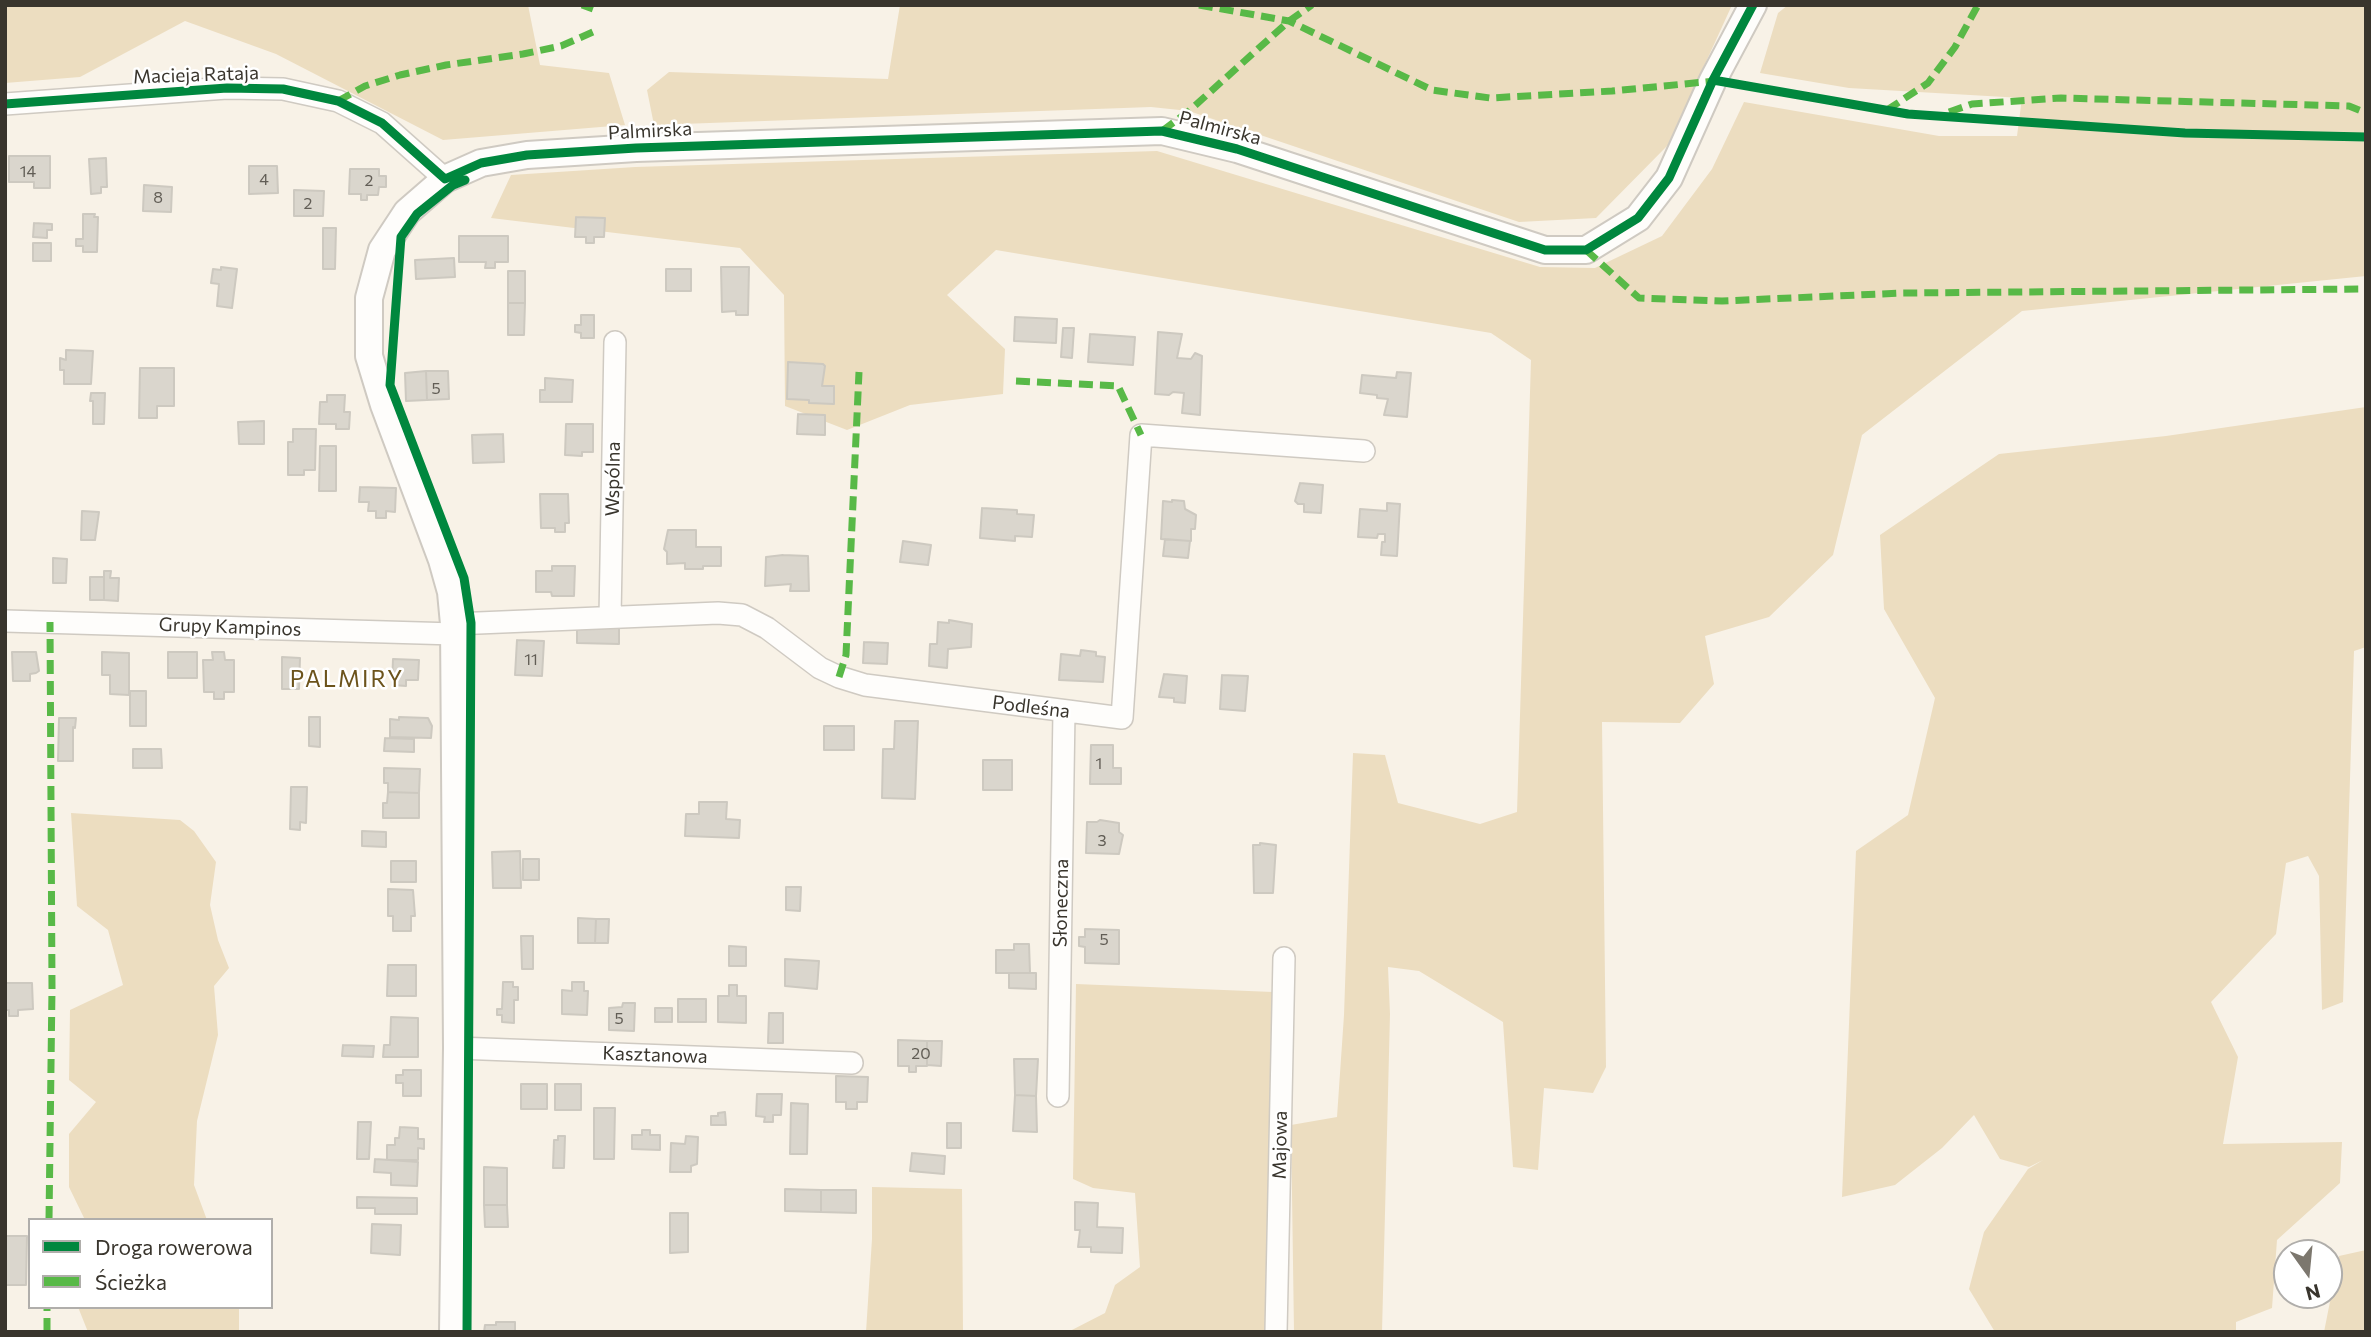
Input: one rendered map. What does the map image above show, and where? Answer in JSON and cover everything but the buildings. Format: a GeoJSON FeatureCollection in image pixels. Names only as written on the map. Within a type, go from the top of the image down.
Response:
{"type":"FeatureCollection","features":[{"type":"Feature","properties":{"kind":"street","name":"Palmirska"},"geometry":{"type":"LineString","coordinates":[[453,1332],[457,1048],[455,629],[451,592],[443,560],[384,405],[369,356],[369,298],[382,250],[407,212],[446,179],[481,163],[527,155],[1163,131],[1237,149],[1545,250],[1586,250],[1638,218],[1668,178],[1713,80],[1753,5]]}},
{"type":"Feature","properties":{"kind":"street","name":"Macieja Rataja"},"geometry":{"type":"LineString","coordinates":[[5,104],[227,88],[283,89],[338,101],[382,123],[446,179]]}},
{"type":"Feature","properties":{"kind":"street","name":"Wspólna"},"geometry":{"type":"LineString","coordinates":[[610,617],[615,342]]}},
{"type":"Feature","properties":{"kind":"street","name":"Podleśna"},"geometry":{"type":"LineString","coordinates":[[455,629],[610,617],[718,613],[741,615],[767,628],[820,668],[865,685],[1122,719],[1141,435],[1364,452]]}},
{"type":"Feature","properties":{"kind":"street","name":"Grupy Kampinos"},"geometry":{"type":"LineString","coordinates":[[5,621],[455,629]]}},
{"type":"Feature","properties":{"kind":"street","name":"Słoneczna"},"geometry":{"type":"LineString","coordinates":[[1058,1096],[1064,711]]}},
{"type":"Feature","properties":{"kind":"street","name":"Majowa"},"geometry":{"type":"LineString","coordinates":[[1276,1332],[1284,958]]}},
{"type":"Feature","properties":{"kind":"street","name":"Kasztanowa"},"geometry":{"type":"LineString","coordinates":[[457,1048],[852,1063]]}},
{"type":"Feature","properties":{"kind":"shaded area"},"geometry":{"type":"Polygon","coordinates":[[[5,5],[528,5],[540,65],[609,73],[625,125],[443,140],[276,54],[185,21],[80,77],[5,83],[5,5]]]}},
{"type":"Feature","properties":{"kind":"shaded area"},"geometry":{"type":"Polygon","coordinates":[[[900,5],[1732,5],[1668,145],[1596,218],[1519,222],[1189,111],[1151,107],[654,125],[647,90],[669,72],[888,79],[900,5]]]}},
{"type":"Feature","properties":{"kind":"shaded area"},"geometry":{"type":"Polygon","coordinates":[[[1788,5],[2366,5],[2366,276],[2022,311],[1862,435],[1833,555],[1769,617],[1705,636],[1714,684],[1680,723],[1602,722],[1606,1067],[1593,1093],[1544,1088],[1538,1170],[1513,1167],[1503,1022],[1419,971],[1388,967],[1390,1014],[1382,1332],[1294,1332],[1291,1125],[1337,1117],[1344,1015],[1353,753],[1385,755],[1398,803],[1480,824],[1517,812],[1531,360],[1491,333],[996,250],[947,295],[1005,349],[1003,394],[910,405],[847,430],[785,406],[784,295],[740,248],[491,218],[511,175],[635,167],[1157,151],[1540,267],[1595,268],[1662,236],[1712,169],[1744,102],[1939,136],[2017,136],[2022,98],[1849,88],[1760,73],[1778,13],[1788,5]]]}},
{"type":"Feature","properties":{"kind":"shaded area"},"geometry":{"type":"Polygon","coordinates":[[[2366,407],[2366,647],[2354,651],[2343,1002],[2322,1010],[2319,876],[2308,856],[2286,863],[2276,934],[2211,1002],[2238,1057],[2223,1144],[2342,1142],[2340,1183],[2278,1239],[2273,1239],[2272,1308],[2236,1322],[2236,1332],[1995,1332],[1969,1289],[1984,1232],[2028,1169],[2043,1160],[2029,1167],[2000,1159],[1974,1115],[1942,1148],[1895,1185],[1842,1197],[1856,851],[1908,815],[1935,698],[1884,609],[1880,535],[1999,454],[2166,436],[2366,407]]]}},
{"type":"Feature","properties":{"kind":"shaded area"},"geometry":{"type":"Polygon","coordinates":[[[71,813],[180,820],[194,831],[216,862],[210,905],[218,940],[229,968],[214,986],[218,1035],[197,1121],[194,1185],[206,1218],[84,1218],[69,1187],[69,1134],[96,1102],[69,1080],[70,1010],[123,985],[108,930],[77,906],[71,813]]]}},
{"type":"Feature","properties":{"kind":"shaded area"},"geometry":{"type":"Polygon","coordinates":[[[1076,984],[1273,992],[1266,1332],[1068,1332],[1105,1313],[1115,1285],[1140,1267],[1135,1193],[1093,1188],[1073,1179],[1076,984]]]}},
{"type":"Feature","properties":{"kind":"shaded area"},"geometry":{"type":"Polygon","coordinates":[[[872,1187],[962,1189],[963,1332],[866,1332],[872,1239],[872,1187]]]}},
{"type":"Feature","properties":{"kind":"shaded area"},"geometry":{"type":"Polygon","coordinates":[[[2366,1250],[2366,1332],[2324,1332],[2329,1309],[2343,1309],[2343,1255],[2366,1250]]]}},
{"type":"Feature","properties":{"kind":"shaded area"},"geometry":{"type":"Polygon","coordinates":[[[79,1309],[239,1309],[239,1332],[88,1332],[79,1309]]]}},
{"type":"Feature","properties":{"kind":"marked path"},"geometry":{"type":"LineString","coordinates":[[582,5],[593,9]]}},
{"type":"Feature","properties":{"kind":"marked path"},"geometry":{"type":"LineString","coordinates":[[1199,5],[1289,21],[1432,90],[1490,98],[1612,91],[1715,81]]}},
{"type":"Feature","properties":{"kind":"marked path"},"geometry":{"type":"LineString","coordinates":[[1162,131],[1189,111],[1289,21],[1312,5]]}},
{"type":"Feature","properties":{"kind":"marked path"},"geometry":{"type":"LineString","coordinates":[[1887,110],[1928,83],[1955,47],[1978,5]]}},
{"type":"Feature","properties":{"kind":"marked path"},"geometry":{"type":"LineString","coordinates":[[338,101],[365,86],[400,75],[561,46],[593,32]]}},
{"type":"Feature","properties":{"kind":"marked path"},"geometry":{"type":"LineString","coordinates":[[1949,112],[1972,104],[2061,98],[2349,106],[2366,113]]}},
{"type":"Feature","properties":{"kind":"marked path"},"geometry":{"type":"LineString","coordinates":[[1586,250],[1639,298],[1722,301],[1903,293],[2366,289]]}},
{"type":"Feature","properties":{"kind":"marked path"},"geometry":{"type":"LineString","coordinates":[[839,677],[846,655],[859,372]]}},
{"type":"Feature","properties":{"kind":"marked path"},"geometry":{"type":"LineString","coordinates":[[1016,381],[1118,386],[1141,435]]}},
{"type":"Feature","properties":{"kind":"marked path"},"geometry":{"type":"LineString","coordinates":[[49,1218],[52,988],[50,622]]}},
{"type":"Feature","properties":{"kind":"marked path"},"geometry":{"type":"LineString","coordinates":[[47,1309],[47,1332]]}},
{"type":"Feature","properties":{"kind":"cycle path"},"geometry":{"type":"LineString","coordinates":[[5,104],[227,88],[283,89],[338,101],[382,123],[445,179],[481,163],[527,155],[636,148],[1162,131],[1237,149],[1545,250],[1586,250],[1638,218],[1669,178],[1713,80],[1753,5]]}},
{"type":"Feature","properties":{"kind":"cycle path"},"geometry":{"type":"LineString","coordinates":[[1713,80],[1908,114],[2185,133],[2366,137]]}},
{"type":"Feature","properties":{"kind":"cycle path"},"geometry":{"type":"LineString","coordinates":[[465,180],[453,185],[417,214],[401,237],[390,385],[464,578],[471,623],[467,1332]]}},
{"type":"Feature","properties":{"kind":"district","name":"PALMIRY"},"geometry":{"type":"Point","coordinates":[347,679]}}]}
